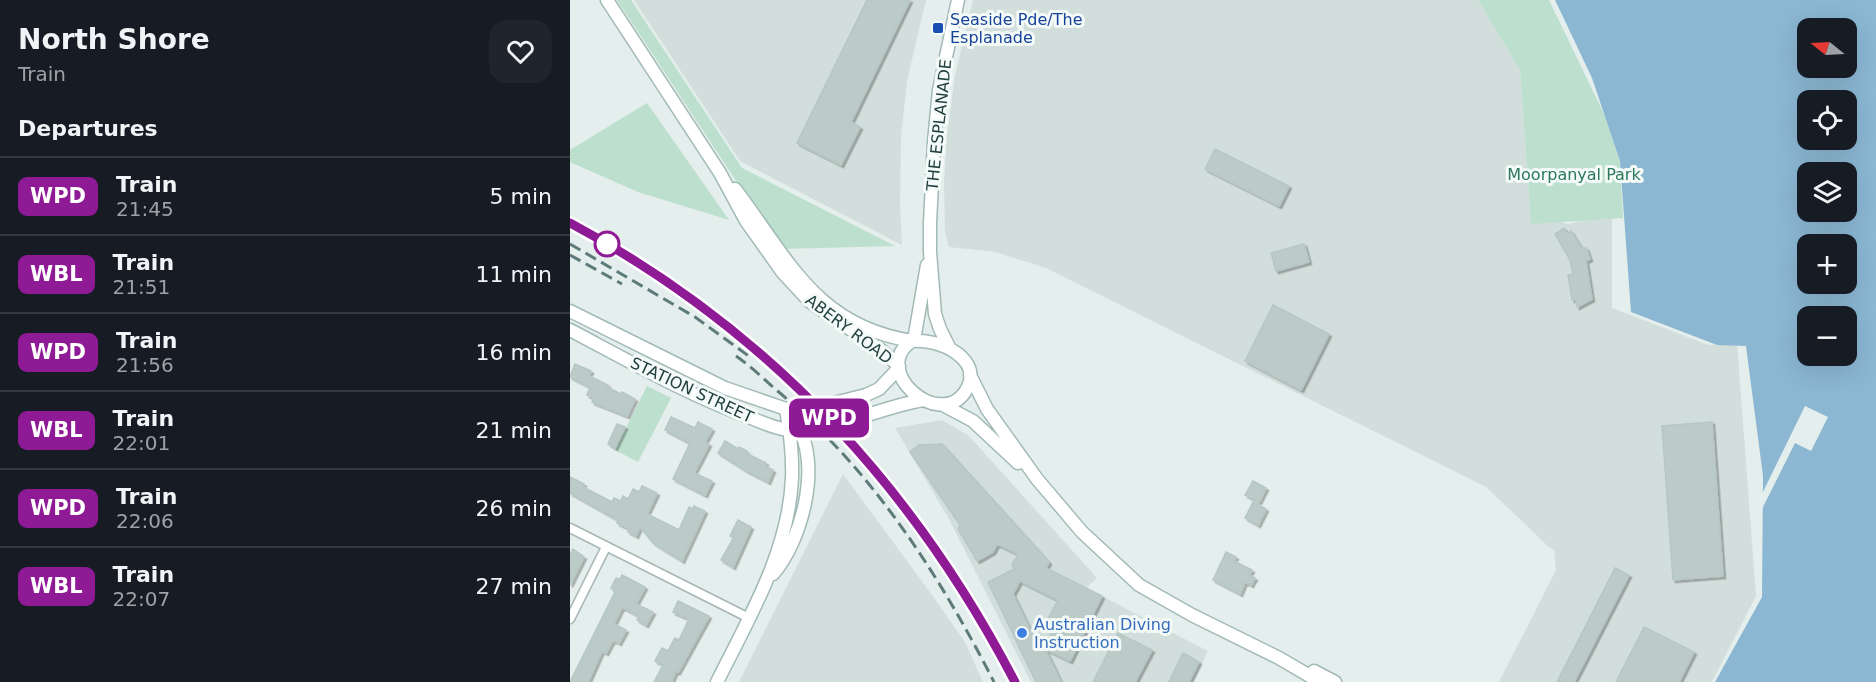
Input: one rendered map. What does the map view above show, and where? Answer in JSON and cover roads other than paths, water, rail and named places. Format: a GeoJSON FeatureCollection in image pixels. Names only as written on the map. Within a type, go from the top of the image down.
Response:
{"type":"FeatureCollection","features":[{"type":"Feature","properties":{"kind":"main road","name":"ABERY ROAD"},"geometry":{"type":"LineString","coordinates":[[607,0],[720,172],[746,221],[792,284],[819,309],[881,350],[899,367]]}},
{"type":"Feature","properties":{"kind":"main road","name":"THE ESPLANADE"},"geometry":{"type":"LineString","coordinates":[[950,348],[935,314],[930,252],[934,142],[939,90],[958,0]]}},
{"type":"Feature","properties":{"kind":"main road","name":"ABERY ROAD"},"geometry":{"type":"LineString","coordinates":[[720,172],[756,217],[791,268],[815,294],[831,307],[866,328],[882,335],[913,340]]}},
{"type":"Feature","properties":{"kind":"main road","name":"THE ESPLANADE"},"geometry":{"type":"LineString","coordinates":[[913,340],[930,252]]}},
{"type":"Feature","properties":{"kind":"main road","name":"STATION STREET"},"geometry":{"type":"LineString","coordinates":[[570,311],[717,384],[786,409],[810,409],[866,395],[879,389],[899,367]]}},
{"type":"Feature","properties":{"kind":"main road","name":"STATION STREET"},"geometry":{"type":"LineString","coordinates":[[570,330],[699,397],[761,423],[795,430],[828,427],[923,400]]}},
{"type":"Feature","properties":{"kind":"main road"},"geometry":{"type":"LineString","coordinates":[[1037,479],[973,422],[941,404],[923,400],[910,391],[902,379],[899,367],[900,353],[913,340],[936,342],[950,348],[965,361],[987,409],[1037,479],[1082,532],[1139,585],[1192,615],[1280,658],[1320,682]]}},
{"type":"Feature","properties":{"kind":"main road"},"geometry":{"type":"LineString","coordinates":[[941,404],[951,403],[960,397],[967,388],[970,375]]}},
{"type":"Feature","properties":{"kind":"main road"},"geometry":{"type":"LineString","coordinates":[[717,682],[766,582],[794,541],[804,505],[808,450],[795,430],[786,409]]}},
{"type":"Feature","properties":{"kind":"main road"},"geometry":{"type":"LineString","coordinates":[[1280,658],[1308,668],[1335,682]]}},
{"type":"Feature","properties":{"kind":"street"},"geometry":{"type":"LineString","coordinates":[[570,528],[749,618]]}},
{"type":"Feature","properties":{"kind":"street"},"geometry":{"type":"LineString","coordinates":[[570,619],[606,547]]}},
{"type":"Feature","properties":{"kind":"water"},"geometry":{"type":"Polygon","coordinates":[[[1555,0],[1876,0],[1876,682],[1715,682],[1762,597],[1763,476],[1746,346],[1717,345],[1631,312],[1620,161],[1592,78],[1555,0]]]}},
{"type":"Feature","properties":{"kind":"railway"},"geometry":{"type":"LineString","coordinates":[[570,223],[641,265],[708,311],[770,363],[828,418],[881,478],[930,543],[975,611],[1015,682]]}},
{"type":"Feature","properties":{"kind":"railway"},"geometry":{"type":"LineString","coordinates":[[570,244],[695,317],[750,357]]}},
{"type":"Feature","properties":{"kind":"railway"},"geometry":{"type":"LineString","coordinates":[[570,255],[622,284]]}},
{"type":"Feature","properties":{"kind":"railway"},"geometry":{"type":"LineString","coordinates":[[736,356],[809,419],[871,487],[925,561],[950,601],[994,682]]}},
{"type":"Feature","properties":{"kind":"train","name":"WPD"},"geometry":{"type":"LineString","coordinates":[[570,223],[642,265],[698,305],[734,332],[819,407],[881,476],[924,533],[969,600],[1015,682]]}},
{"type":"Feature","properties":{"kind":"place","name":"Seaside Pde/The Esplanade"},"geometry":{"type":"Point","coordinates":[938,28]}},
{"type":"Feature","properties":{"kind":"place","name":"Australian Diving Instruction"},"geometry":{"type":"Point","coordinates":[1022,633]}},
{"type":"Feature","properties":{"kind":"park label","name":"Moorpanyal Park"},"geometry":{"type":"Point","coordinates":[1574,174]}}]}
